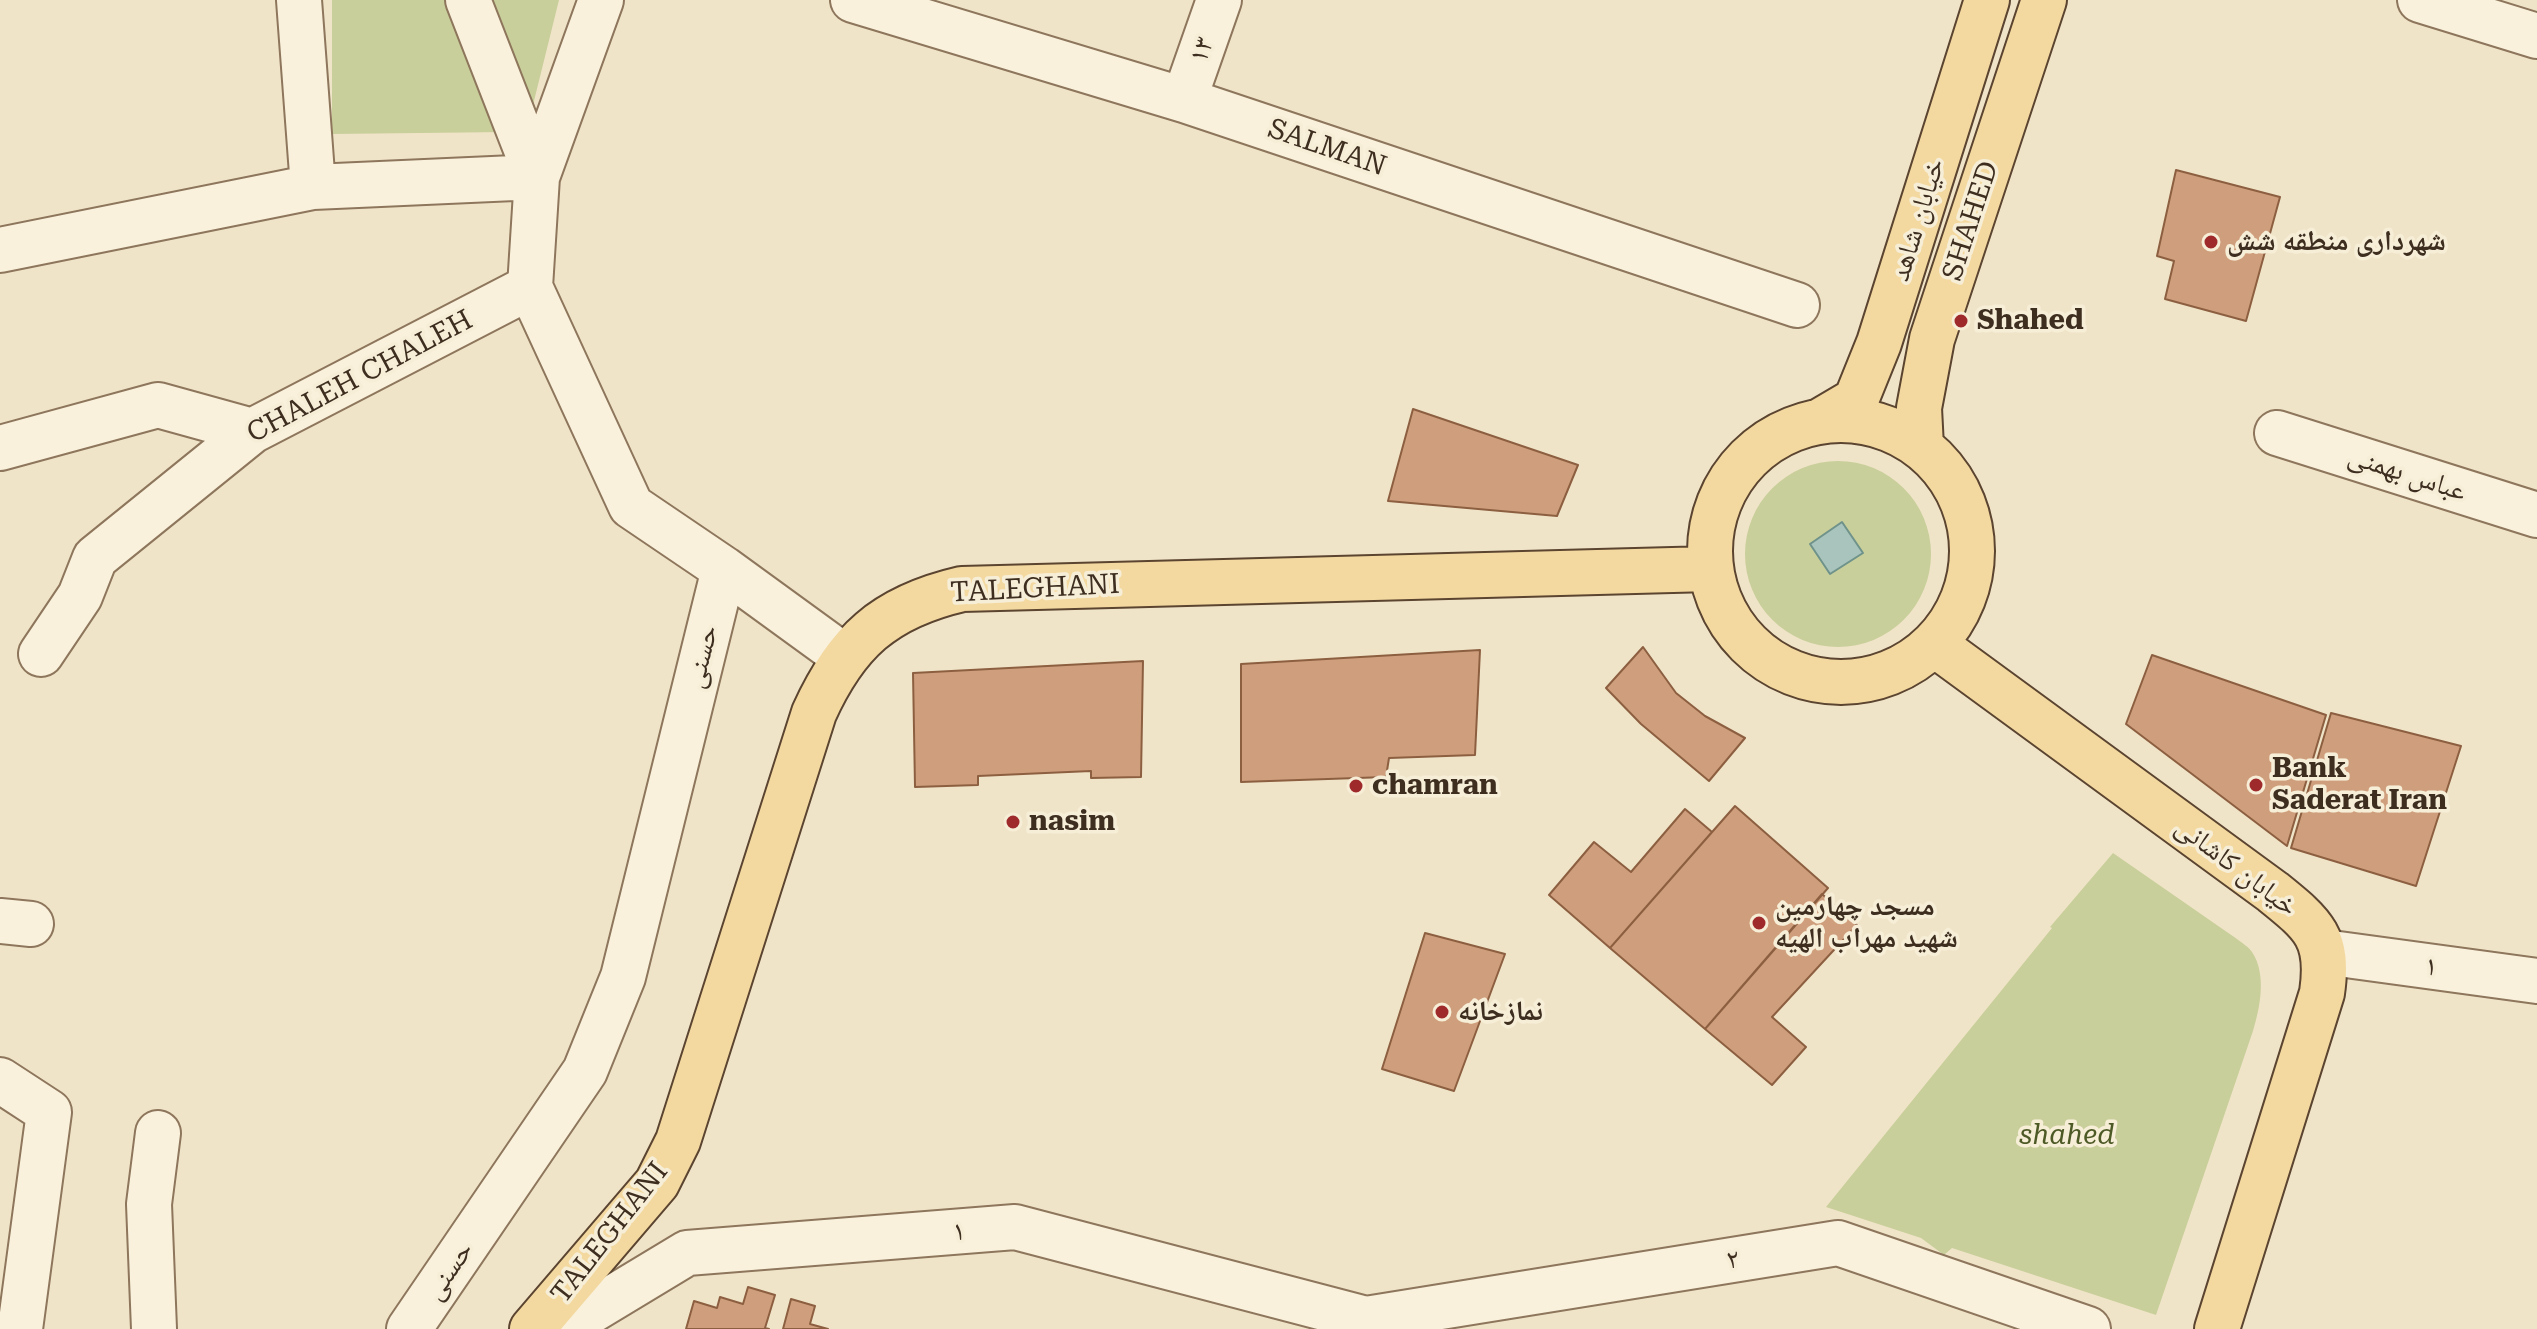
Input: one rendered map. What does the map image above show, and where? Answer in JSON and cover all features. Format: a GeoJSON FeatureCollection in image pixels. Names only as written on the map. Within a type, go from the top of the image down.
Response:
{"type":"FeatureCollection","features":[{"type":"Feature","properties":{"kind":"main road","name":"خیابان شاهد"},"geometry":{"type":"LineString","coordinates":[[1822,420],[1856,400],[1879,343],[1987,0]]}},
{"type":"Feature","properties":{"kind":"main road","name":"SHAHED"},"geometry":{"type":"LineString","coordinates":[[1921,447],[1919,408],[1932,339],[2044,0]]}},
{"type":"Feature","properties":{"kind":"main road"},"geometry":{"type":"LineString","coordinates":[[1822,420],[1857,420],[1891,429],[1921,447],[1944,469],[1961,496],[1971,526],[1973,558],[1967,589],[1954,619],[1934,644],[1909,664],[1879,677],[1847,682],[1814,679],[1794,673],[1756,652],[1734,628],[1718,600],[1710,569],[1710,535],[1718,501],[1736,472],[1760,447],[1790,430],[1822,420]]}},
{"type":"Feature","properties":{"kind":"main road","name":"TALEGHANI"},"geometry":{"type":"LineString","coordinates":[[532,1329],[657,1183],[678,1141],[814,713],[826,686],[845,657],[883,621],[936,595],[962,589],[1710,569]]}},
{"type":"Feature","properties":{"kind":"main road","name":"خیابان کاشانی"},"geometry":{"type":"LineString","coordinates":[[1934,644],[2281,899],[2305,920],[2324,952]]}},
{"type":"Feature","properties":{"kind":"main road"},"geometry":{"type":"LineString","coordinates":[[2217,1329],[2322,993],[2326,968],[2324,952]]}},
{"type":"Feature","properties":{"kind":"street"},"geometry":{"type":"LineString","coordinates":[[299,0],[313,187]]}},
{"type":"Feature","properties":{"kind":"street"},"geometry":{"type":"LineString","coordinates":[[468,0],[537,177]]}},
{"type":"Feature","properties":{"kind":"street"},"geometry":{"type":"LineString","coordinates":[[601,0],[537,177],[530,287],[631,506],[845,657]]}},
{"type":"Feature","properties":{"kind":"street","name":"SALMAN"},"geometry":{"type":"LineString","coordinates":[[853,0],[1184,100],[1797,305]]}},
{"type":"Feature","properties":{"kind":"street","name":"۱۳"},"geometry":{"type":"LineString","coordinates":[[1184,100],[1219,0]]}},
{"type":"Feature","properties":{"kind":"street"},"geometry":{"type":"LineString","coordinates":[[2420,0],[2537,36]]}},
{"type":"Feature","properties":{"kind":"street"},"geometry":{"type":"LineString","coordinates":[[0,250],[313,187],[537,177]]}},
{"type":"Feature","properties":{"kind":"street","name":"CHALEH CHALEH"},"geometry":{"type":"LineString","coordinates":[[41,654],[80,596],[95,558],[252,431],[530,287]]}},
{"type":"Feature","properties":{"kind":"street"},"geometry":{"type":"LineString","coordinates":[[0,448],[158,405],[252,431]]}},
{"type":"Feature","properties":{"kind":"street","name":"عباس بهمنی"},"geometry":{"type":"LineString","coordinates":[[2277,433],[2537,515]]}},
{"type":"Feature","properties":{"kind":"street","name":"حسنی"},"geometry":{"type":"LineString","coordinates":[[409,1329],[585,1071],[623,977],[724,569]]}},
{"type":"Feature","properties":{"kind":"street","name":"۱"},"geometry":{"type":"LineString","coordinates":[[2324,952],[2537,981]]}},
{"type":"Feature","properties":{"kind":"street"},"geometry":{"type":"LineString","coordinates":[[0,1080],[49,1112],[20,1329]]}},
{"type":"Feature","properties":{"kind":"street"},"geometry":{"type":"LineString","coordinates":[[154,1329],[149,1204],[158,1133]]}},
{"type":"Feature","properties":{"kind":"street","name":"۱"},"geometry":{"type":"LineString","coordinates":[[561,1329],[687,1253],[1015,1227],[1366,1319]]}},
{"type":"Feature","properties":{"kind":"street","name":"۲"},"geometry":{"type":"LineString","coordinates":[[1366,1319],[1838,1243],[2088,1329]]}},
{"type":"Feature","properties":{"kind":"green space"},"geometry":{"type":"Polygon","coordinates":[[[332,0],[449,0],[509,132],[332,134],[332,0]]]}},
{"type":"Feature","properties":{"kind":"green space"},"geometry":{"type":"Polygon","coordinates":[[[490,0],[559,0],[533,105],[490,0]]]}},
{"type":"Feature","properties":{"kind":"green space"},"geometry":{"type":"Polygon","coordinates":[[[1838,461],[1874,468],[1904,488],[1924,518],[1931,554],[1924,590],[1904,620],[1874,640],[1838,647],[1802,640],[1772,620],[1752,590],[1745,554],[1752,518],[1772,488],[1802,468],[1838,461]]]}},
{"type":"Feature","properties":{"kind":"green space","name":"shahed"},"geometry":{"type":"Polygon","coordinates":[[[2113,853],[2247,947],[2257,961],[2261,981],[2253,1031],[2156,1315],[1952,1248],[1944,1255],[1921,1238],[1826,1207],[2113,853]]]}},
{"type":"Feature","properties":{"kind":"water"},"geometry":{"type":"Polygon","coordinates":[[[1842,522],[1863,553],[1830,574],[1810,544],[1842,522]]]}},
{"type":"Feature","properties":{"kind":"building"},"geometry":{"type":"Polygon","coordinates":[[[2176,170],[2280,197],[2246,321],[2165,299],[2174,261],[2157,256],[2176,170]]]}},
{"type":"Feature","properties":{"kind":"building"},"geometry":{"type":"Polygon","coordinates":[[[1413,409],[1578,465],[1557,516],[1388,501],[1413,409]]]}},
{"type":"Feature","properties":{"kind":"building"},"geometry":{"type":"Polygon","coordinates":[[[1643,647],[1676,693],[1705,716],[1745,738],[1709,781],[1641,724],[1606,688],[1643,647]]]}},
{"type":"Feature","properties":{"kind":"building","name":"chamran"},"geometry":{"type":"Polygon","coordinates":[[[1480,650],[1475,755],[1389,758],[1386,777],[1241,782],[1241,664],[1480,650]]]}},
{"type":"Feature","properties":{"kind":"building","name":"Bank Saderat Iran"},"geometry":{"type":"Polygon","coordinates":[[[2152,655],[2326,715],[2287,846],[2126,724],[2152,655]]]}},
{"type":"Feature","properties":{"kind":"building","name":"nasim"},"geometry":{"type":"Polygon","coordinates":[[[1143,661],[1141,777],[1091,778],[1091,771],[978,776],[978,785],[915,787],[913,673],[1143,661]]]}},
{"type":"Feature","properties":{"kind":"building"},"geometry":{"type":"Polygon","coordinates":[[[2331,713],[2461,746],[2416,886],[2291,848],[2331,713]]]}},
{"type":"Feature","properties":{"kind":"building"},"geometry":{"type":"Polygon","coordinates":[[[1735,806],[1828,888],[1705,1029],[1610,948],[1735,806]]]}},
{"type":"Feature","properties":{"kind":"building"},"geometry":{"type":"Polygon","coordinates":[[[1685,809],[1712,832],[1610,948],[1549,895],[1594,842],[1631,872],[1685,809]]]}},
{"type":"Feature","properties":{"kind":"building"},"geometry":{"type":"Polygon","coordinates":[[[1822,894],[1857,925],[1772,1017],[1806,1047],[1772,1085],[1705,1029],[1822,894]]]}},
{"type":"Feature","properties":{"kind":"building","name":"نمازخانه"},"geometry":{"type":"Polygon","coordinates":[[[1425,933],[1505,954],[1454,1091],[1382,1069],[1425,933]]]}},
{"type":"Feature","properties":{"kind":"building"},"geometry":{"type":"Polygon","coordinates":[[[748,1287],[775,1295],[765,1328],[769,1329],[686,1329],[694,1301],[717,1308],[720,1297],[743,1304],[748,1287]]]}},
{"type":"Feature","properties":{"kind":"building"},"geometry":{"type":"Polygon","coordinates":[[[791,1299],[815,1306],[810,1324],[828,1329],[783,1329],[791,1299]]]}},
{"type":"Feature","properties":{"kind":"place","name":"شهرداری منطقه شش"},"geometry":{"type":"Point","coordinates":[2211,242]}},
{"type":"Feature","properties":{"kind":"place","name":"Shahed"},"geometry":{"type":"Point","coordinates":[1961,321]}},
{"type":"Feature","properties":{"kind":"place","name":"Bank Saderat Iran"},"geometry":{"type":"Point","coordinates":[2256,785]}},
{"type":"Feature","properties":{"kind":"place","name":"chamran"},"geometry":{"type":"Point","coordinates":[1356,786]}},
{"type":"Feature","properties":{"kind":"place","name":"nasim"},"geometry":{"type":"Point","coordinates":[1013,822]}},
{"type":"Feature","properties":{"kind":"place","name":"مسجد چهارمین شهید مهراب الهیه"},"geometry":{"type":"Point","coordinates":[1759,923]}},
{"type":"Feature","properties":{"kind":"place","name":"نمازخانه"},"geometry":{"type":"Point","coordinates":[1442,1012]}}]}
